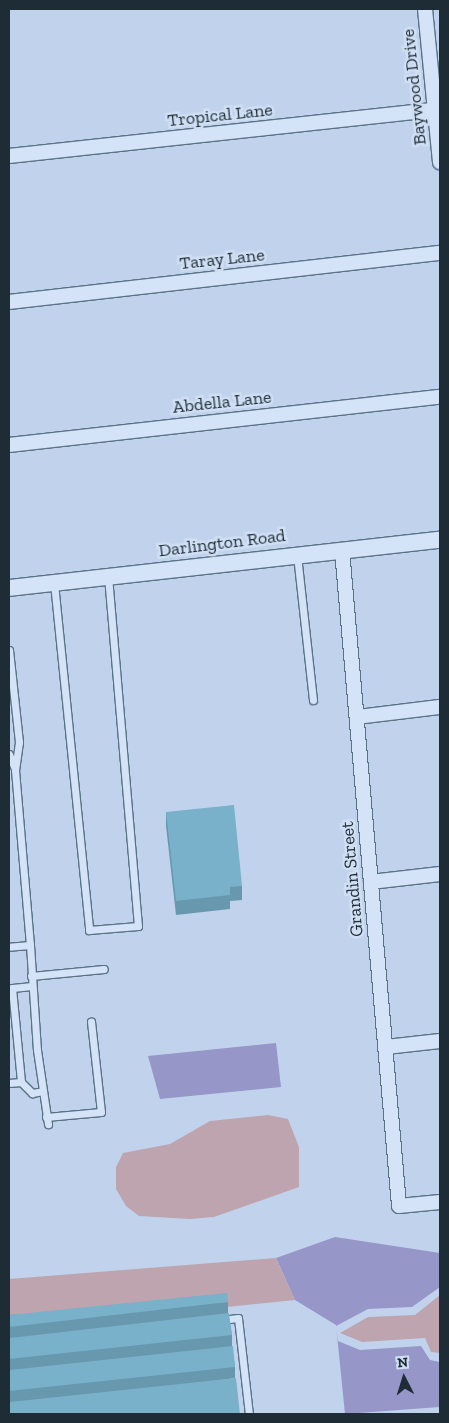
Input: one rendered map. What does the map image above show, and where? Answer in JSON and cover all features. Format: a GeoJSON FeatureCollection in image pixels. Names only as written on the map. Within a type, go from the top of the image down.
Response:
{"type":"FeatureCollection","features":[{"type":"Feature","properties":{"kind":"street","name":"Baywood Drive"},"geometry":{"type":"LineString","coordinates":[[425,9],[440,162]]}},
{"type":"Feature","properties":{"kind":"street","name":"Tropical Lane"},"geometry":{"type":"LineString","coordinates":[[9,156],[435,110]]}},
{"type":"Feature","properties":{"kind":"street","name":"Taray Lane"},"geometry":{"type":"LineString","coordinates":[[9,302],[440,253]]}},
{"type":"Feature","properties":{"kind":"street","name":"Abdella Lane"},"geometry":{"type":"LineString","coordinates":[[9,445],[440,397]]}},
{"type":"Feature","properties":{"kind":"street","name":"Darlington Road"},"geometry":{"type":"LineString","coordinates":[[9,588],[440,540]]}},
{"type":"Feature","properties":{"kind":"street","name":"Grandin Street"},"geometry":{"type":"LineString","coordinates":[[342,550],[399,1206],[440,1202]]}},
{"type":"Feature","properties":{"kind":"street"},"geometry":{"type":"LineString","coordinates":[[357,717],[440,708]]}},
{"type":"Feature","properties":{"kind":"street"},"geometry":{"type":"LineString","coordinates":[[371,882],[440,874]]}},
{"type":"Feature","properties":{"kind":"street"},"geometry":{"type":"LineString","coordinates":[[386,1047],[440,1041]]}},
{"type":"Feature","properties":{"kind":"lane"},"geometry":{"type":"LineString","coordinates":[[297,555],[313,700]]}},
{"type":"Feature","properties":{"kind":"lane"},"geometry":{"type":"LineString","coordinates":[[54,583],[89,930],[138,926],[108,577]]}},
{"type":"Feature","properties":{"kind":"lane"},"geometry":{"type":"LineString","coordinates":[[9,650],[19,742],[12,770]]}},
{"type":"Feature","properties":{"kind":"lane"},"geometry":{"type":"LineString","coordinates":[[9,754],[47,1121],[101,1112],[91,1022]]}},
{"type":"Feature","properties":{"kind":"lane"},"geometry":{"type":"LineString","coordinates":[[9,947],[30,945]]}},
{"type":"Feature","properties":{"kind":"lane"},"geometry":{"type":"LineString","coordinates":[[31,976],[104,969]]}},
{"type":"Feature","properties":{"kind":"lane"},"geometry":{"type":"LineString","coordinates":[[32,986],[12,988],[21,1082],[32,1093],[43,1091]]}},
{"type":"Feature","properties":{"kind":"lane"},"geometry":{"type":"LineString","coordinates":[[9,1083],[21,1082]]}},
{"type":"Feature","properties":{"kind":"lane"},"geometry":{"type":"LineString","coordinates":[[210,1321],[238,1318],[249,1414]]}},
{"type":"Feature","properties":{"kind":"lane"},"geometry":{"type":"LineString","coordinates":[[232,1352],[242,1351]]}},
{"type":"Feature","properties":{"kind":"lane"},"geometry":{"type":"LineString","coordinates":[[236,1384],[245,1383]]}},
{"type":"Feature","properties":{"kind":"shaded area"},"geometry":{"type":"Polygon","coordinates":[[[276,1043],[281,1087],[160,1099],[148,1056],[276,1043]]]}},
{"type":"Feature","properties":{"kind":"shaded area"},"geometry":{"type":"Polygon","coordinates":[[[268,1115],[288,1119],[299,1147],[299,1187],[214,1217],[190,1219],[139,1216],[126,1206],[116,1189],[116,1167],[123,1153],[170,1144],[210,1121],[268,1115]]]}},
{"type":"Feature","properties":{"kind":"shaded area"},"geometry":{"type":"Polygon","coordinates":[[[335,1237],[440,1253],[440,1287],[412,1307],[368,1309],[336,1326],[295,1300],[276,1258],[335,1237]]]}},
{"type":"Feature","properties":{"kind":"shaded area"},"geometry":{"type":"Polygon","coordinates":[[[276,1258],[295,1300],[9,1329],[9,1279],[276,1258]]]}},
{"type":"Feature","properties":{"kind":"shaded area"},"geometry":{"type":"Polygon","coordinates":[[[440,1295],[440,1353],[431,1352],[425,1338],[362,1342],[340,1333],[368,1317],[415,1315],[440,1295]]]}},
{"type":"Feature","properties":{"kind":"shaded area"},"geometry":{"type":"Polygon","coordinates":[[[336,1329],[338,1341],[360,1350],[421,1346],[430,1360],[440,1362],[440,1407],[345,1414],[336,1329]]]}},
{"type":"Feature","properties":{"kind":"building"},"geometry":{"type":"Polygon","coordinates":[[[234,805],[242,886],[230,887],[230,895],[176,901],[166,812],[234,805]]]}},
{"type":"Feature","properties":{"kind":"building"},"geometry":{"type":"Polygon","coordinates":[[[227,1293],[228,1302],[9,1327],[9,1315],[227,1293]]]}},
{"type":"Feature","properties":{"kind":"building"},"geometry":{"type":"Polygon","coordinates":[[[229,1313],[232,1335],[9,1359],[9,1337],[229,1313]]]}},
{"type":"Feature","properties":{"kind":"building"},"geometry":{"type":"Polygon","coordinates":[[[233,1346],[235,1367],[9,1391],[9,1369],[233,1346]]]}},
{"type":"Feature","properties":{"kind":"building"},"geometry":{"type":"Polygon","coordinates":[[[236,1378],[240,1414],[9,1414],[9,1401],[236,1378]]]}}]}
